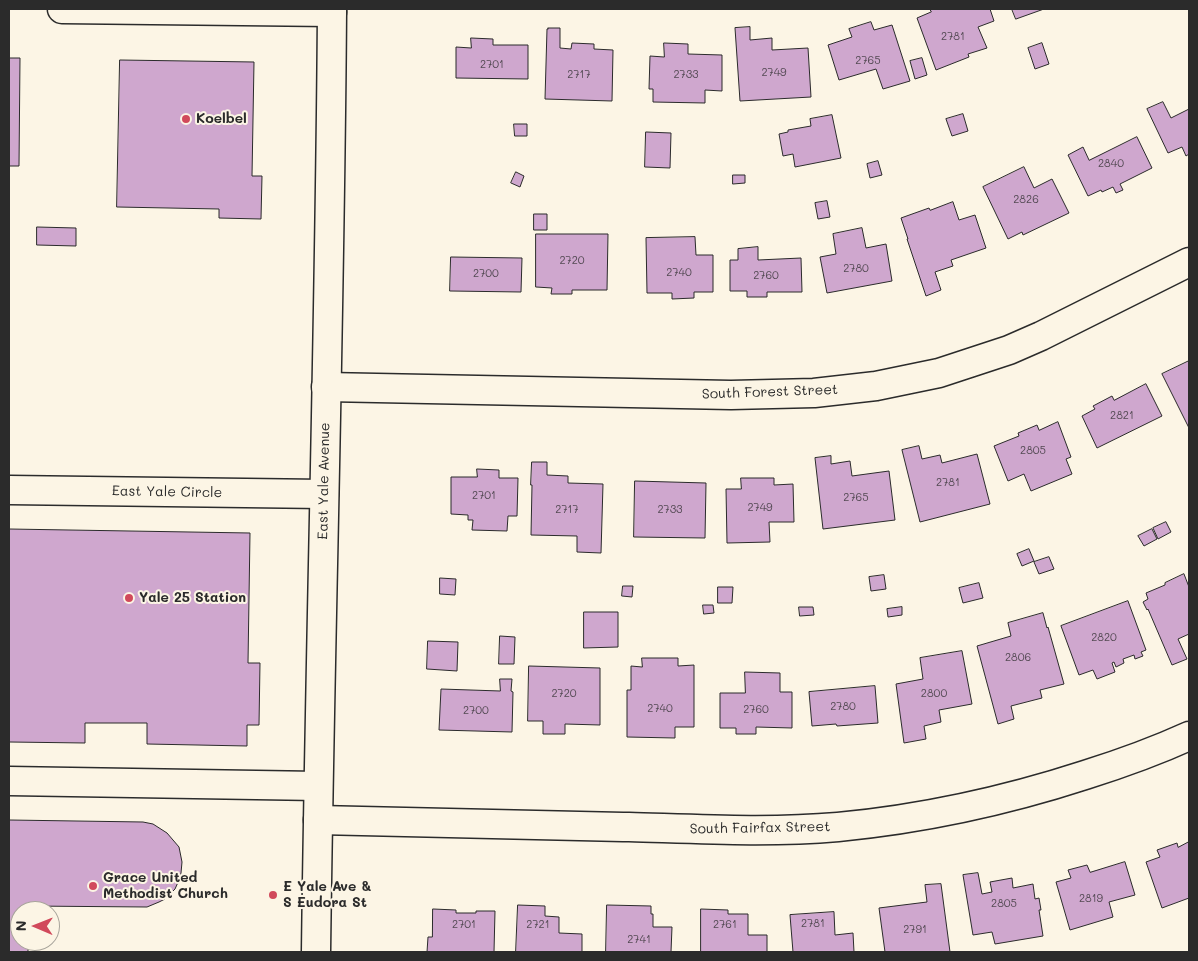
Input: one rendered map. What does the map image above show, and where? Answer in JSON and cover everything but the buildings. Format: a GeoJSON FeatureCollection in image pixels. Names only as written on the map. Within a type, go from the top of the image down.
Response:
{"type":"FeatureCollection","features":[{"type":"Feature","properties":{"kind":"street"},"geometry":{"type":"LineString","coordinates":[[62,9],[332,10]]}},
{"type":"Feature","properties":{"kind":"street","name":"East Yale Avenue"},"geometry":{"type":"LineString","coordinates":[[316,952],[332,10]]}},
{"type":"Feature","properties":{"kind":"street","name":"South Forest Street"},"geometry":{"type":"LineString","coordinates":[[326,387],[731,395],[814,393],[876,386],[939,373],[1009,350],[1042,336],[1189,262]]}},
{"type":"Feature","properties":{"kind":"street","name":"East Yale Circle"},"geometry":{"type":"LineString","coordinates":[[9,490],[324,494]]}},
{"type":"Feature","properties":{"kind":"street","name":"South Fairfax Street"},"geometry":{"type":"LineString","coordinates":[[318,820],[723,829],[836,827],[918,816],[985,803],[1053,786],[1118,765],[1189,736]]}},
{"type":"Feature","properties":{"kind":"street"},"geometry":{"type":"LineString","coordinates":[[9,781],[318,786]]}},
{"type":"Feature","properties":{"kind":"place","name":"Koelbel"},"geometry":{"type":"Point","coordinates":[186,119]}},
{"type":"Feature","properties":{"kind":"place","name":"Yale 25 Station"},"geometry":{"type":"Point","coordinates":[129,598]}},
{"type":"Feature","properties":{"kind":"place","name":"Grace United Methodist Church"},"geometry":{"type":"Point","coordinates":[93,886]}},
{"type":"Feature","properties":{"kind":"place","name":"E Yale Ave & S Eudora St"},"geometry":{"type":"Point","coordinates":[273,895]}}]}
